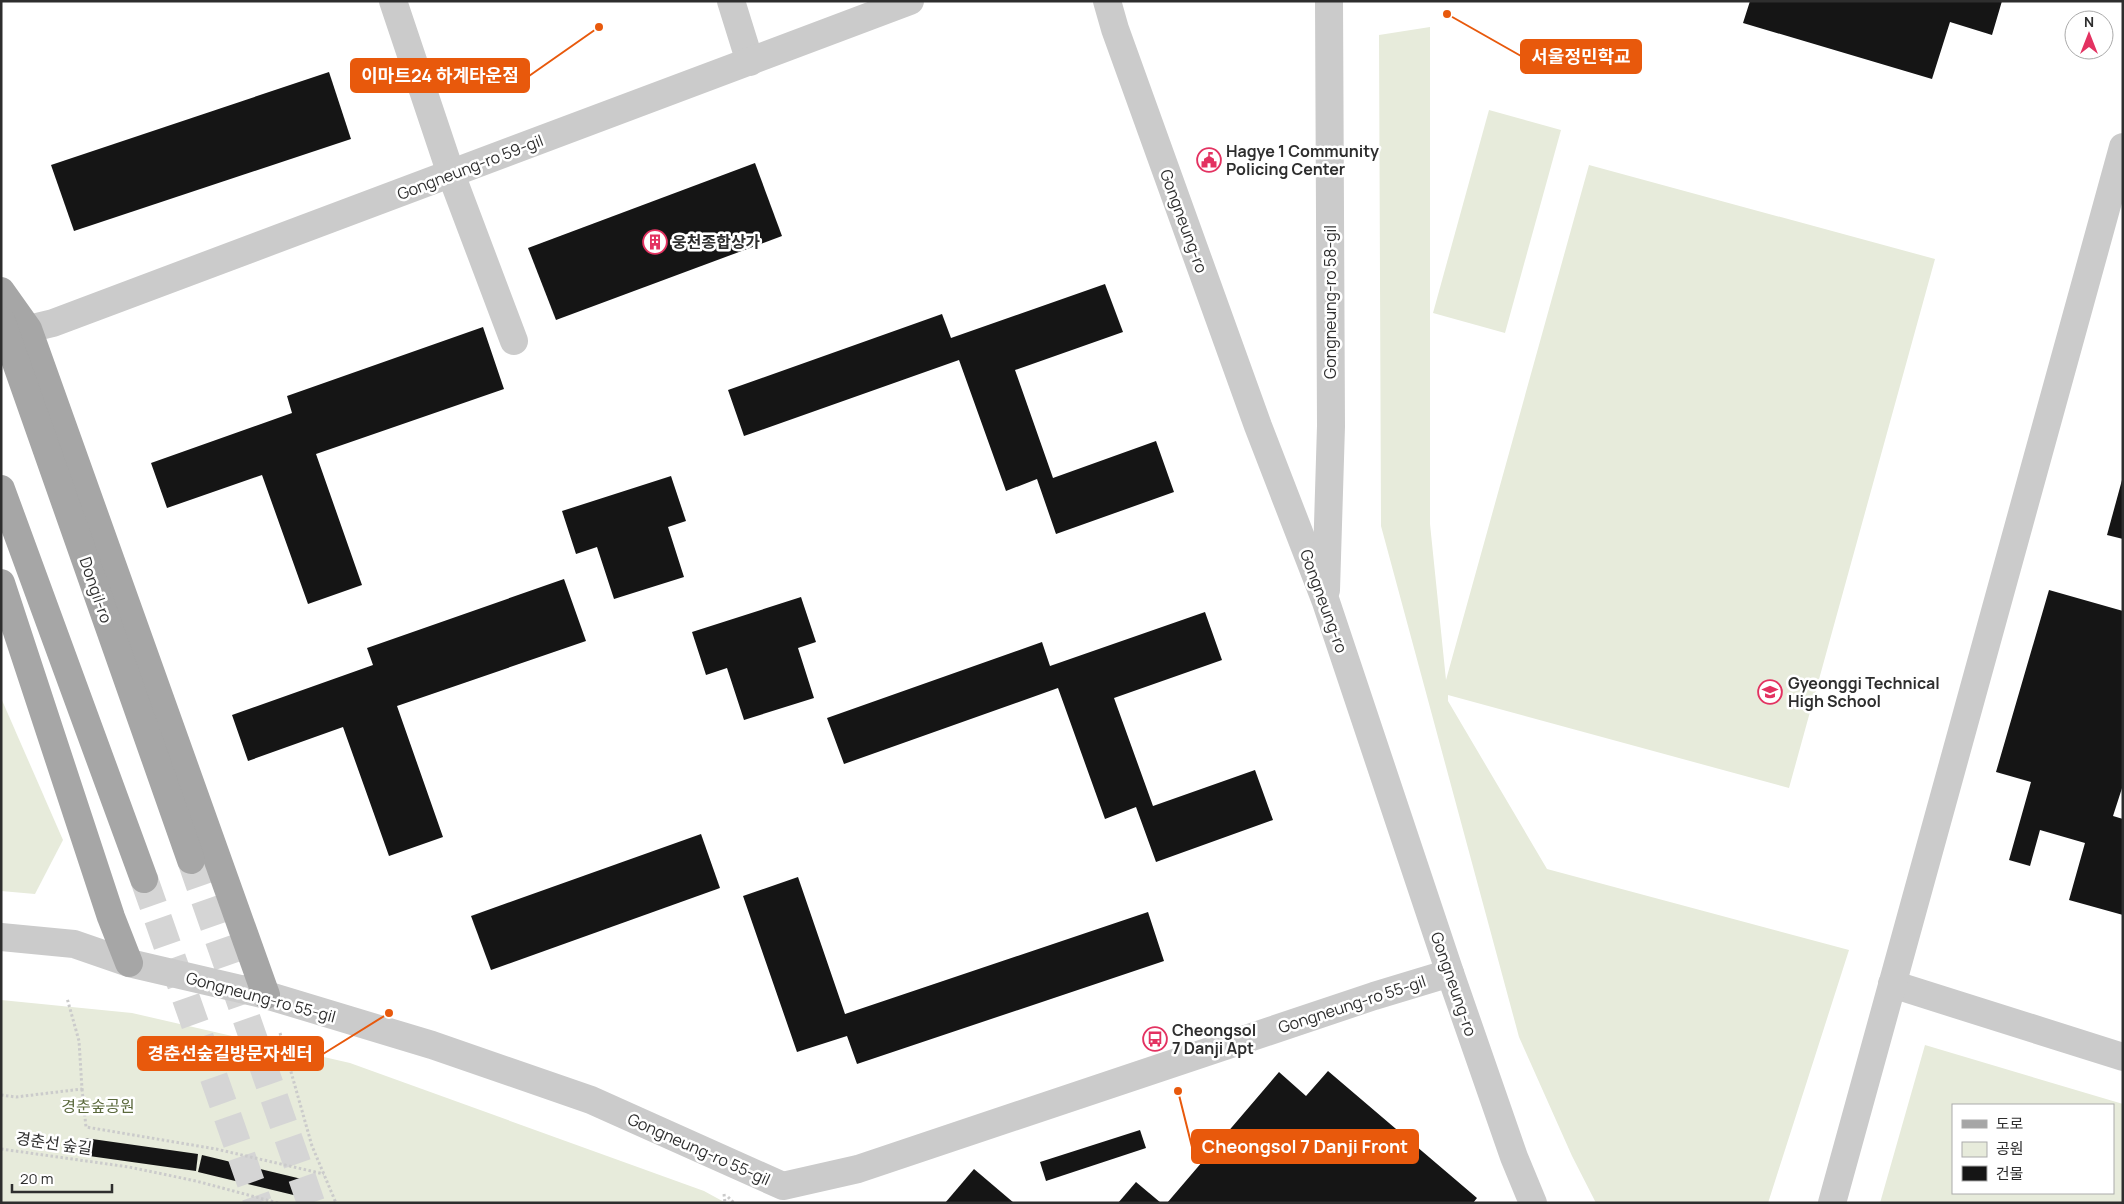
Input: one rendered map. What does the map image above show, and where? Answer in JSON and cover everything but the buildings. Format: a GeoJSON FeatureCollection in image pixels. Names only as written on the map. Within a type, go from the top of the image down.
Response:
{"type":"FeatureCollection","features":[{"type":"Feature","properties":{"kind":"main road"},"geometry":{"type":"LineString","coordinates":[[1,291],[28,329],[266,996]]}},
{"type":"Feature","properties":{"kind":"main road","name":"Dongil-ro"},"geometry":{"type":"LineString","coordinates":[[1,320],[191,860]]}},
{"type":"Feature","properties":{"kind":"main road"},"geometry":{"type":"LineString","coordinates":[[1,489],[144,879]]}},
{"type":"Feature","properties":{"kind":"main road"},"geometry":{"type":"LineString","coordinates":[[1,583],[111,917],[129,963]]}},
{"type":"Feature","properties":{"kind":"street"},"geometry":{"type":"LineString","coordinates":[[393,1],[451,174],[514,340]]}},
{"type":"Feature","properties":{"kind":"street"},"geometry":{"type":"LineString","coordinates":[[731,1],[750,62]]}},
{"type":"Feature","properties":{"kind":"street","name":"Gongneung-ro 59-gil"},"geometry":{"type":"LineString","coordinates":[[28,329],[53,323],[910,1]]}},
{"type":"Feature","properties":{"kind":"street","name":"Gongneung-ro"},"geometry":{"type":"LineString","coordinates":[[1107,1],[1115,29],[1258,426],[1326,602],[1450,973],[1514,1157],[1533,1203]]}},
{"type":"Feature","properties":{"kind":"street","name":"Gongneung-ro 58-gil"},"geometry":{"type":"LineString","coordinates":[[1326,602],[1331,426],[1329,1]]}},
{"type":"Feature","properties":{"kind":"street"},"geometry":{"type":"LineString","coordinates":[[1832,1203],[2123,147]]}},
{"type":"Feature","properties":{"kind":"street","name":"Gongneung-ro 55-gil"},"geometry":{"type":"LineString","coordinates":[[1,937],[74,944],[129,963],[266,996],[432,1044],[591,1100],[783,1186],[858,1169],[1374,996],[1450,973]]}},
{"type":"Feature","properties":{"kind":"street"},"geometry":{"type":"LineString","coordinates":[[1892,984],[2123,1057]]}},
{"type":"Feature","properties":{"kind":"path"},"geometry":{"type":"LineString","coordinates":[[67,998],[79,1041],[86,1126],[216,1149],[324,1174]]}},
{"type":"Feature","properties":{"kind":"path"},"geometry":{"type":"LineString","coordinates":[[280,1032],[312,1146],[336,1203]]}},
{"type":"Feature","properties":{"kind":"path"},"geometry":{"type":"LineString","coordinates":[[1,1095],[16,1097],[82,1089]]}},
{"type":"Feature","properties":{"kind":"path","name":"경춘선 숲길"},"geometry":{"type":"LineString","coordinates":[[1,1149],[139,1169],[196,1181],[278,1203]]}},
{"type":"Feature","properties":{"kind":"path"},"geometry":{"type":"LineString","coordinates":[[724,1193],[725,1203]]}},
{"type":"Feature","properties":{"kind":"green space"},"geometry":{"type":"Polygon","coordinates":[[[1430,27],[1430,524],[1446,680],[1589,165],[1935,259],[1789,788],[1448,695],[1448,701],[1547,869],[1849,950],[1768,1203],[1596,1203],[1572,1156],[1519,1037],[1381,526],[1379,35],[1430,27]]]}},
{"type":"Feature","properties":{"kind":"green space"},"geometry":{"type":"Polygon","coordinates":[[[1489,110],[1561,130],[1505,333],[1433,313],[1489,110]]]}},
{"type":"Feature","properties":{"kind":"green space"},"geometry":{"type":"Polygon","coordinates":[[[1,698],[63,840],[35,894],[1,891],[1,698]]]}},
{"type":"Feature","properties":{"kind":"green space","name":"경춘숲공원"},"geometry":{"type":"Polygon","coordinates":[[[1,1000],[132,1013],[350,1063],[704,1191],[726,1203],[1,1203],[1,1000]]]}},
{"type":"Feature","properties":{"kind":"green space"},"geometry":{"type":"Polygon","coordinates":[[[1925,1045],[2123,1104],[2123,1203],[1880,1203],[1925,1045]]]}},
{"type":"Feature","properties":{"kind":"tunnel"},"geometry":{"type":"LineString","coordinates":[[191,860],[311,1203]]}},
{"type":"Feature","properties":{"kind":"tunnel"},"geometry":{"type":"LineString","coordinates":[[144,879],[258,1203]]}},
{"type":"Feature","properties":{"kind":"place","name":"서울정민학교"},"geometry":{"type":"Point","coordinates":[1447,14]}},
{"type":"Feature","properties":{"kind":"place","name":"이마트24 하계타운점"},"geometry":{"type":"Point","coordinates":[599,27]}},
{"type":"Feature","properties":{"kind":"place","name":"Hagye 1 Community Policing Center"},"geometry":{"type":"Point","coordinates":[1209,160]}},
{"type":"Feature","properties":{"kind":"place","name":"웅천종합상가"},"geometry":{"type":"Point","coordinates":[655,242]}},
{"type":"Feature","properties":{"kind":"place","name":"Gyeonggi Technical High School"},"geometry":{"type":"Point","coordinates":[1770,692]}},
{"type":"Feature","properties":{"kind":"place","name":"경춘선숲길방문자센터"},"geometry":{"type":"Point","coordinates":[389,1013]}},
{"type":"Feature","properties":{"kind":"place","name":"Cheongsol 7 Danji Apt"},"geometry":{"type":"Point","coordinates":[1155,1039]}},
{"type":"Feature","properties":{"kind":"place","name":"Cheongsol 7 Danji Front"},"geometry":{"type":"Point","coordinates":[1178,1091]}}]}
